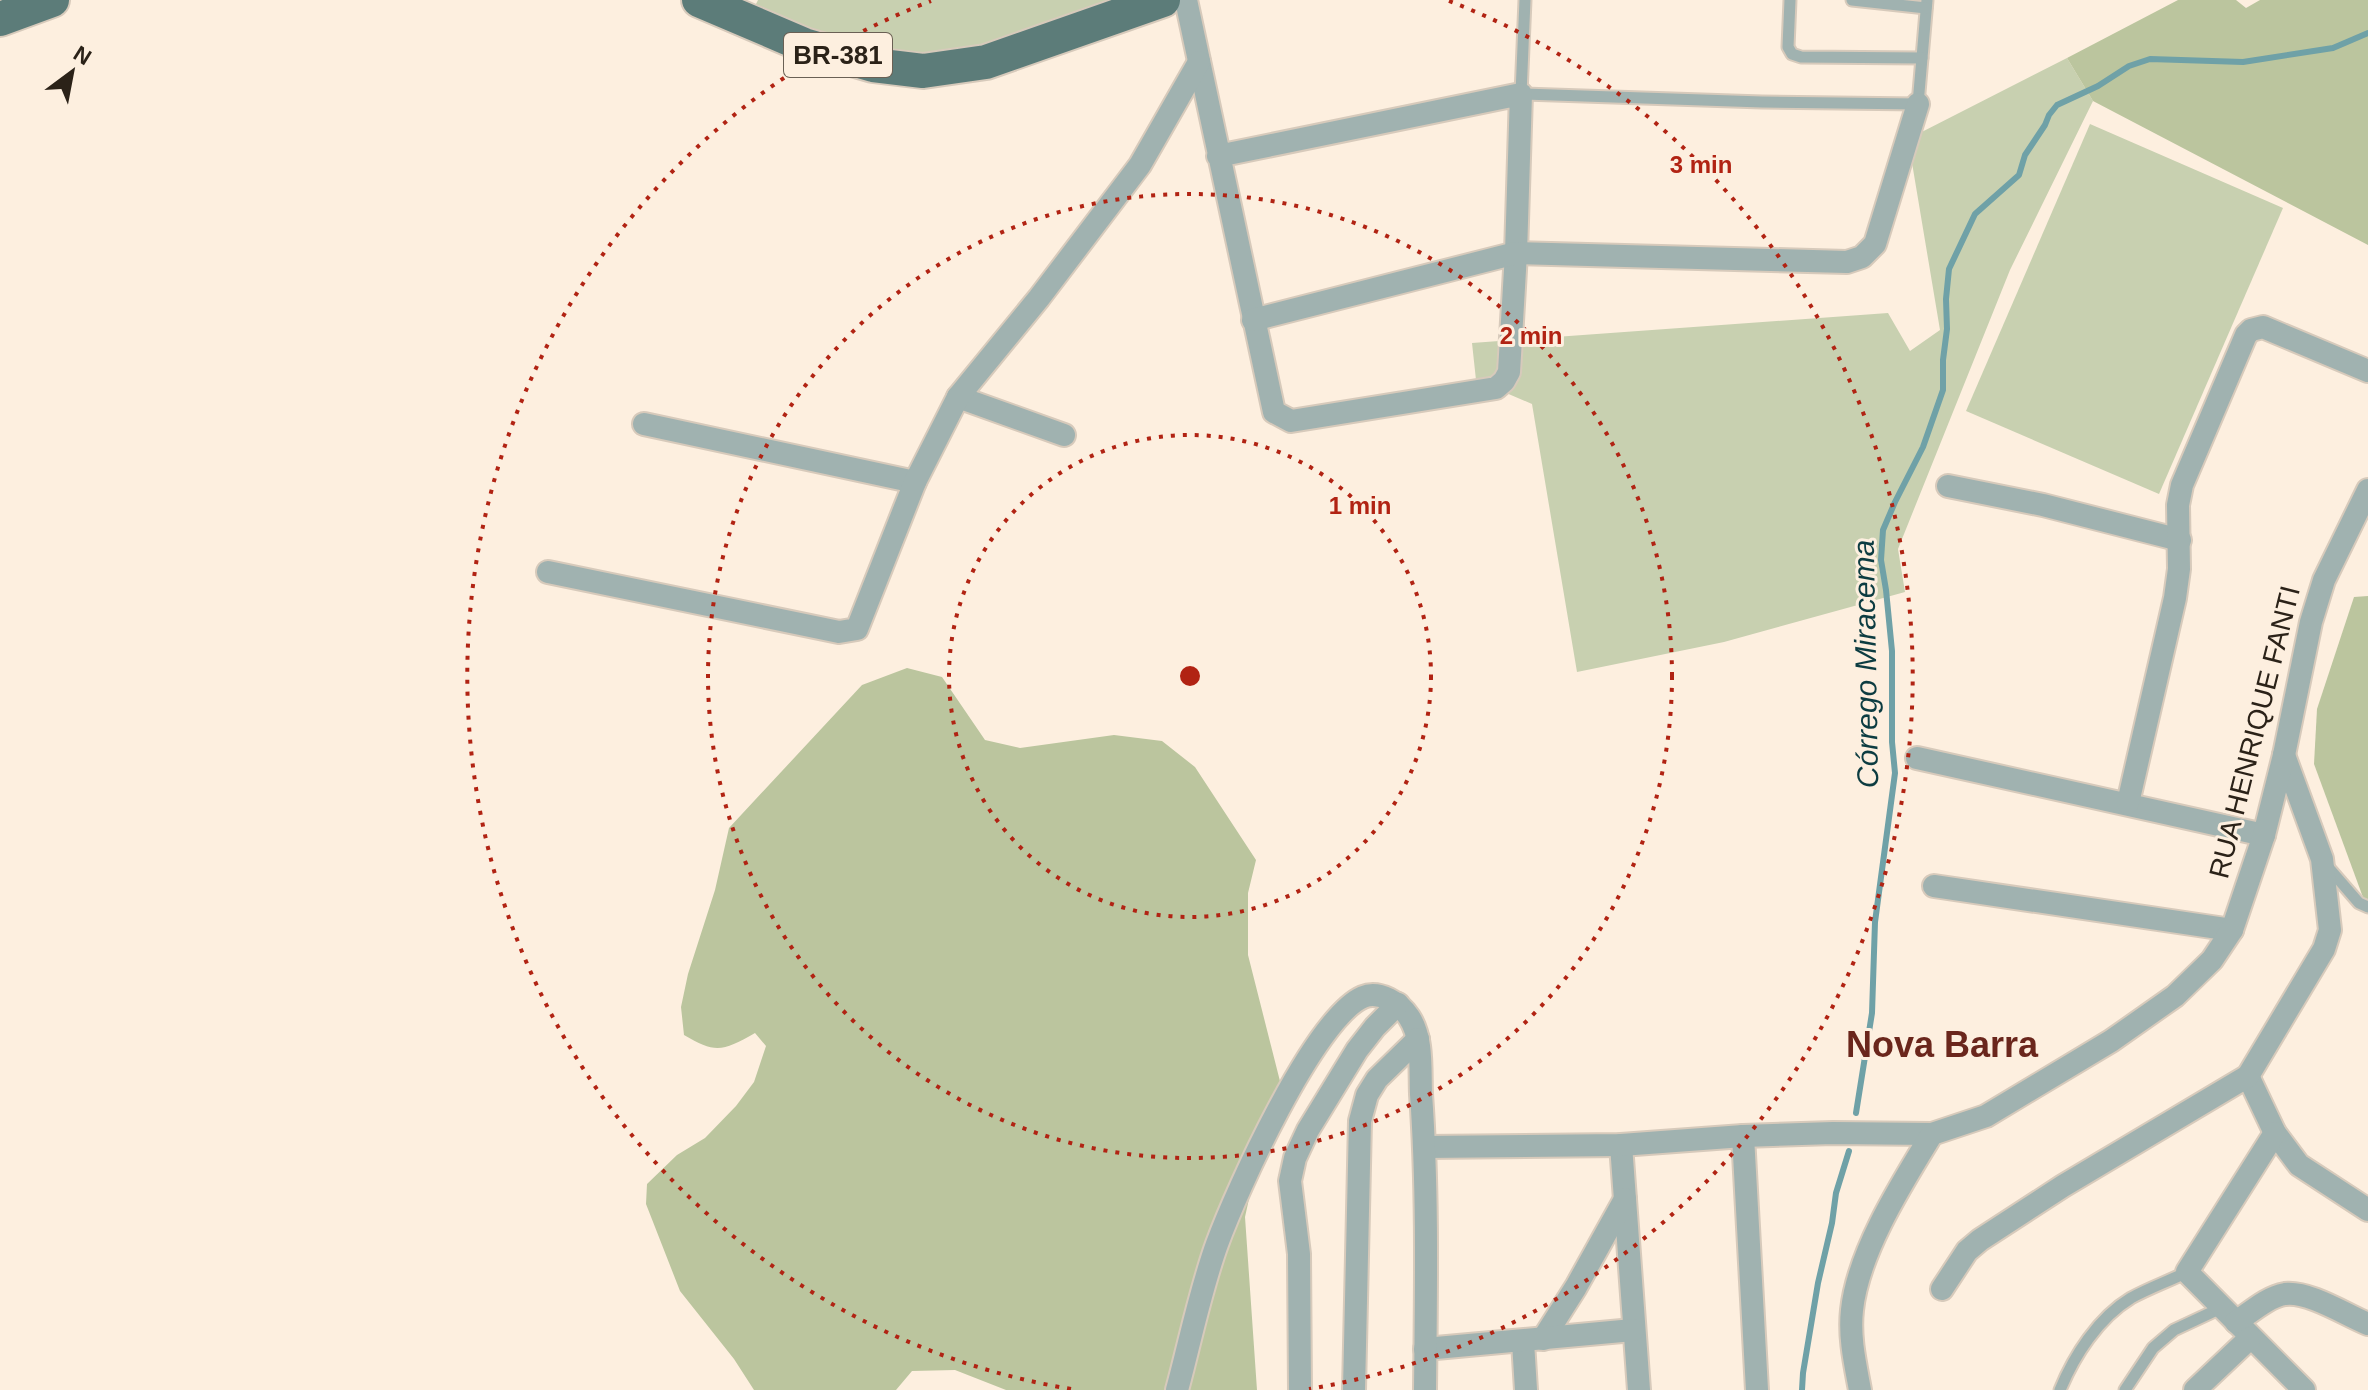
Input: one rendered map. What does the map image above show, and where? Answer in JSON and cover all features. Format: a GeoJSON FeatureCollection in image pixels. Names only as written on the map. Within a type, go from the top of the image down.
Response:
{"type":"FeatureCollection","features":[{"type":"Feature","properties":{"kind":"main road"},"geometry":{"type":"LineString","coordinates":[[0,19],[52,0]]}},
{"type":"Feature","properties":{"kind":"main road","name":"BR-381"},"geometry":{"type":"LineString","coordinates":[[699,0],[804,45],[873,65],[923,71],[986,62],[1163,0]]}},
{"type":"Feature","properties":{"kind":"street"},"geometry":{"type":"LineString","coordinates":[[1186,0],[1218,156],[1253,320],[1274,412],[1291,421],[1496,388],[1504,381],[1509,372],[1521,94],[1218,156]]}},
{"type":"Feature","properties":{"kind":"street"},"geometry":{"type":"LineString","coordinates":[[548,572],[839,632],[857,629],[915,482],[958,397],[1039,298],[1140,165],[1199,62]]}},
{"type":"Feature","properties":{"kind":"street"},"geometry":{"type":"LineString","coordinates":[[1253,320],[1516,253],[1847,262],[1862,257],[1875,244],[1918,104]]}},
{"type":"Feature","properties":{"kind":"street"},"geometry":{"type":"LineString","coordinates":[[2128,803],[2175,598],[2180,540],[2178,505],[2182,485],[2246,335],[2263,327],[2368,371]]}},
{"type":"Feature","properties":{"kind":"street"},"geometry":{"type":"LineString","coordinates":[[958,397],[1064,435]]}},
{"type":"Feature","properties":{"kind":"street"},"geometry":{"type":"LineString","coordinates":[[644,424],[915,482]]}},
{"type":"Feature","properties":{"kind":"street"},"geometry":{"type":"LineString","coordinates":[[1948,486],[2043,505],[2180,540]]}},
{"type":"Feature","properties":{"kind":"street","name":"RUA HENRIQUE FANTI"},"geometry":{"type":"LineString","coordinates":[[1425,1147],[1621,1145],[1833,1133],[1932,1134],[1986,1116],[2111,1041],[2175,996],[2212,960],[2232,930],[2264,835],[2311,622],[2324,580],[2368,490]]}},
{"type":"Feature","properties":{"kind":"street"},"geometry":{"type":"LineString","coordinates":[[1942,1289],[1967,1251],[1980,1240],[2063,1186],[2248,1076],[2324,949],[2330,930],[2322,859],[2284,755]]}},
{"type":"Feature","properties":{"kind":"street"},"geometry":{"type":"LineString","coordinates":[[1917,758],[2264,835]]}},
{"type":"Feature","properties":{"kind":"street"},"geometry":{"type":"LineString","coordinates":[[1934,886],[2232,930]]}},
{"type":"Feature","properties":{"kind":"street"},"geometry":{"type":"LineString","coordinates":[[1177,1390],[1216,1248],[1239,1189],[1292,1086],[1327,1029],[1349,1006],[1365,995],[1383,996],[1398,1004],[1409,1017],[1418,1039],[1425,1147],[1425,1390]]}},
{"type":"Feature","properties":{"kind":"street"},"geometry":{"type":"LineString","coordinates":[[1300,1390],[1299,1254],[1290,1181],[1295,1158],[1308,1130],[1357,1050],[1398,1004]]}},
{"type":"Feature","properties":{"kind":"street"},"geometry":{"type":"LineString","coordinates":[[1354,1390],[1360,1121],[1367,1095],[1377,1079],[1418,1039]]}},
{"type":"Feature","properties":{"kind":"street"},"geometry":{"type":"LineString","coordinates":[[2248,1076],[2275,1133],[2299,1165],[2368,1210]]}},
{"type":"Feature","properties":{"kind":"street"},"geometry":{"type":"LineString","coordinates":[[2275,1133],[2187,1272],[2304,1390]]}},
{"type":"Feature","properties":{"kind":"street"},"geometry":{"type":"LineString","coordinates":[[1860,1390],[1851,1341],[1852,1308],[1862,1272],[1875,1235],[1932,1134]]}},
{"type":"Feature","properties":{"kind":"street"},"geometry":{"type":"LineString","coordinates":[[1743,1136],[1757,1390]]}},
{"type":"Feature","properties":{"kind":"street"},"geometry":{"type":"LineString","coordinates":[[1621,1145],[1639,1390]]}},
{"type":"Feature","properties":{"kind":"street"},"geometry":{"type":"LineString","coordinates":[[1526,1390],[1533,1340],[1576,1287],[1625,1199]]}},
{"type":"Feature","properties":{"kind":"street"},"geometry":{"type":"LineString","coordinates":[[2195,1390],[2236,1323],[2267,1301],[2286,1294],[2307,1297],[2368,1324]]}},
{"type":"Feature","properties":{"kind":"street"},"geometry":{"type":"LineString","coordinates":[[1425,1349],[1633,1330]]}},
{"type":"Feature","properties":{"kind":"lane"},"geometry":{"type":"LineString","coordinates":[[1525,0],[1521,94],[1918,104],[1927,4],[1852,0]]}},
{"type":"Feature","properties":{"kind":"lane"},"geometry":{"type":"LineString","coordinates":[[1790,0],[1788,47],[1792,54],[1801,57],[1922,58]]}},
{"type":"Feature","properties":{"kind":"lane"},"geometry":{"type":"LineString","coordinates":[[2322,859],[2359,903],[2368,907]]}},
{"type":"Feature","properties":{"kind":"lane"},"geometry":{"type":"LineString","coordinates":[[2060,1390],[2068,1370],[2088,1340],[2112,1312],[2131,1298],[2187,1272]]}},
{"type":"Feature","properties":{"kind":"lane"},"geometry":{"type":"LineString","coordinates":[[2125,1390],[2153,1348],[2174,1330],[2236,1323]]}},
{"type":"Feature","properties":{"kind":"green space"},"geometry":{"type":"Polygon","coordinates":[[[758,0],[1130,0],[1038,38],[902,65],[751,14],[758,0]]]}},
{"type":"Feature","properties":{"kind":"green space"},"geometry":{"type":"Polygon","coordinates":[[[2178,0],[2236,0],[2246,8],[2260,0],[2368,0],[2368,245],[2093,101],[2067,58],[2178,0]]]}},
{"type":"Feature","properties":{"kind":"green space"},"geometry":{"type":"Polygon","coordinates":[[[2067,58],[2093,101],[2010,270],[1898,549],[1905,592],[1724,642],[1577,672],[1532,404],[1476,380],[1472,343],[1888,313],[1910,351],[1940,330],[1908,139],[2067,58]]]}},
{"type":"Feature","properties":{"kind":"green space"},"geometry":{"type":"Polygon","coordinates":[[[2090,124],[2283,208],[2159,494],[1966,411],[2090,124]]]}},
{"type":"Feature","properties":{"kind":"green space"},"geometry":{"type":"Polygon","coordinates":[[[2368,596],[2368,911],[2314,764],[2317,709],[2354,597],[2368,596]]]}},
{"type":"Feature","properties":{"kind":"green space"},"geometry":{"type":"Polygon","coordinates":[[[907,668],[942,677],[985,740],[1020,748],[1114,735],[1162,741],[1195,767],[1256,860],[1248,893],[1248,955],[1284,1097],[1263,1135],[1245,1217],[1257,1390],[1006,1390],[955,1370],[912,1371],[896,1390],[754,1390],[734,1359],[680,1291],[646,1204],[647,1184],[677,1155],[705,1138],[736,1106],[754,1082],[766,1046],[755,1033],[720,1048],[704,1045],[684,1035],[681,1007],[688,974],[715,890],[729,828],[862,685],[907,668]]]}},
{"type":"Feature","properties":{"kind":"waterway","name":"Córrego Miracema"},"geometry":{"type":"LineString","coordinates":[[1856,1113],[1872,1013],[1875,922],[1895,773],[1892,651],[1881,560],[1883,530],[1923,447],[1943,390],[1949,269],[1975,214],[2019,175],[2025,155],[2057,105],[2098,86],[2129,66],[2150,59],[2243,62],[2333,48],[2368,33]]}},
{"type":"Feature","properties":{"kind":"waterway","name":"Córrego Miracema"},"geometry":{"type":"LineString","coordinates":[[1802,1390],[1818,1283],[1836,1193],[1849,1151]]}},
{"type":"Feature","properties":{"kind":"district","name":"Nova Barra"},"geometry":{"type":"Point","coordinates":[1942,1044]}}]}
